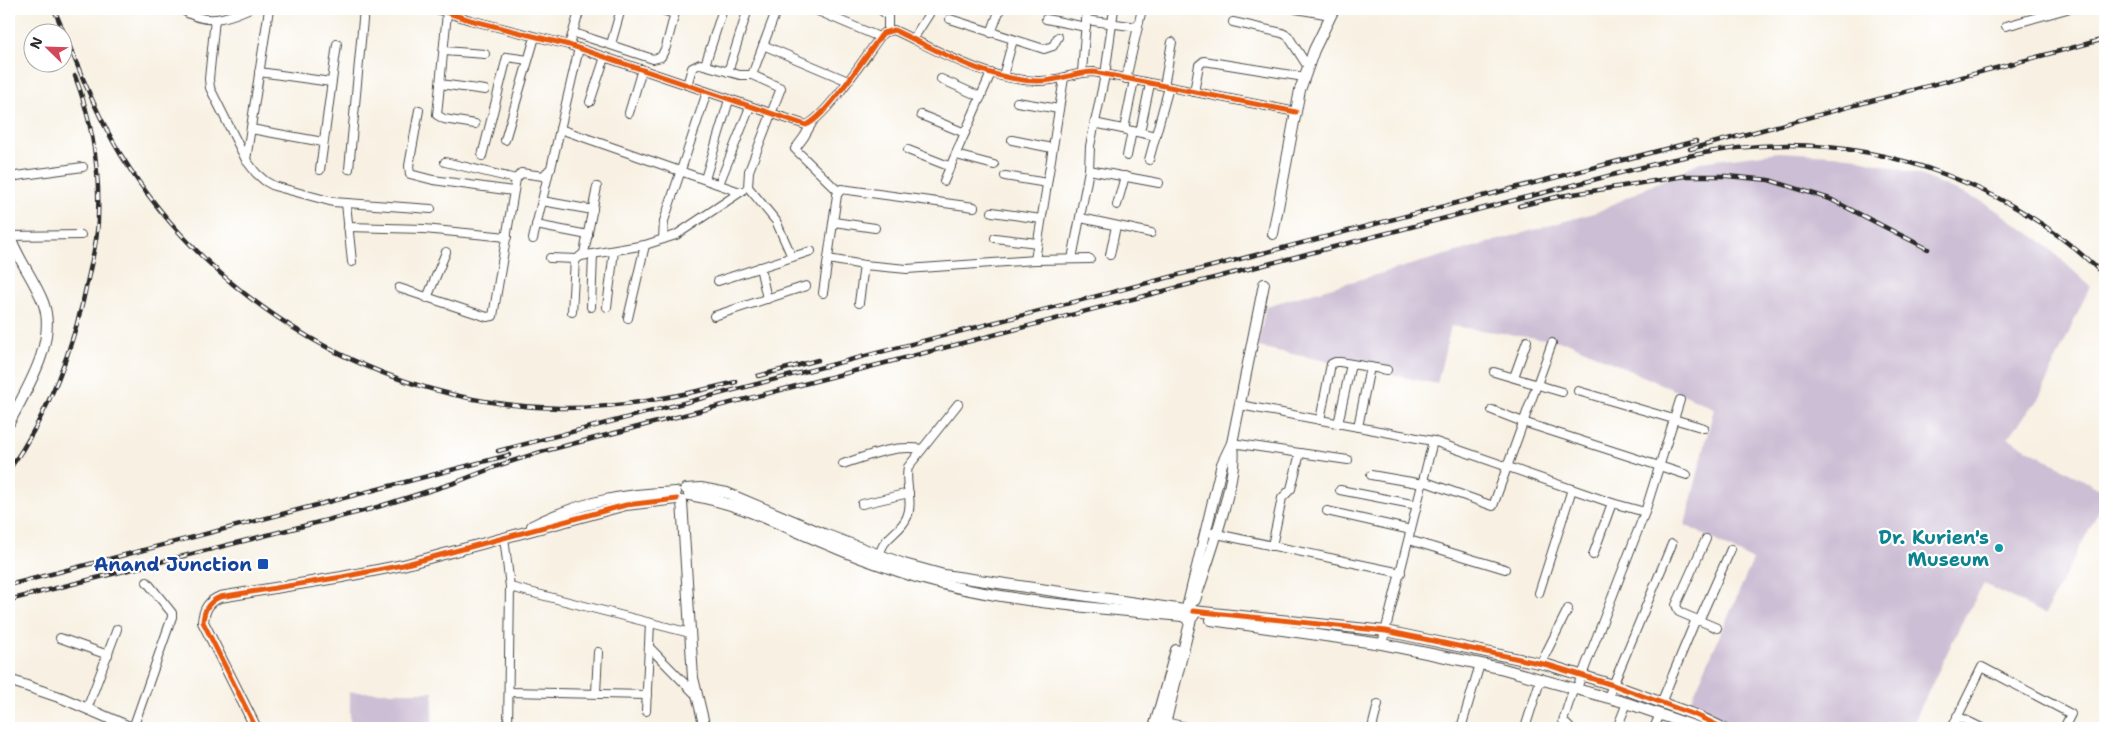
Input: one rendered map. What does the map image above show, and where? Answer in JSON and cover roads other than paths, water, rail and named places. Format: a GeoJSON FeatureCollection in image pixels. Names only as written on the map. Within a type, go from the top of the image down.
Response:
{"type":"FeatureCollection","features":[{"type":"Feature","properties":{"kind":"street"},"geometry":{"type":"LineString","coordinates":[[181,9],[196,18],[215,19],[229,17],[248,9]]}},
{"type":"Feature","properties":{"kind":"street"},"geometry":{"type":"LineString","coordinates":[[246,160],[269,9]]}},
{"type":"Feature","properties":{"kind":"street"},"geometry":{"type":"LineString","coordinates":[[349,169],[364,9]]}},
{"type":"Feature","properties":{"kind":"street"},"geometry":{"type":"LineString","coordinates":[[436,9],[579,48],[800,124],[812,123]]}},
{"type":"Feature","properties":{"kind":"street"},"geometry":{"type":"LineString","coordinates":[[569,45],[580,9]]}},
{"type":"Feature","properties":{"kind":"street"},"geometry":{"type":"LineString","coordinates":[[611,44],[621,9]]}},
{"type":"Feature","properties":{"kind":"street"},"geometry":{"type":"LineString","coordinates":[[577,34],[653,59],[661,57],[666,47],[675,12],[660,9]]}},
{"type":"Feature","properties":{"kind":"street"},"geometry":{"type":"LineString","coordinates":[[706,64],[724,9]]}},
{"type":"Feature","properties":{"kind":"street"},"geometry":{"type":"LineString","coordinates":[[728,72],[748,9]]}},
{"type":"Feature","properties":{"kind":"street"},"geometry":{"type":"LineString","coordinates":[[812,9],[879,37]]}},
{"type":"Feature","properties":{"kind":"street"},"geometry":{"type":"LineString","coordinates":[[880,9],[888,16],[888,30]]}},
{"type":"Feature","properties":{"kind":"street"},"geometry":{"type":"LineString","coordinates":[[913,39],[929,14],[929,9]]}},
{"type":"Feature","properties":{"kind":"street"},"geometry":{"type":"LineString","coordinates":[[991,33],[1000,9]]}},
{"type":"Feature","properties":{"kind":"street"},"geometry":{"type":"LineString","coordinates":[[1082,72],[1087,9]]}},
{"type":"Feature","properties":{"kind":"street"},"geometry":{"type":"LineString","coordinates":[[1072,260],[1089,170],[1089,150],[1105,75],[1114,9]]}},
{"type":"Feature","properties":{"kind":"street"},"geometry":{"type":"LineString","coordinates":[[1132,131],[1130,80],[1142,9]]}},
{"type":"Feature","properties":{"kind":"street"},"geometry":{"type":"LineString","coordinates":[[1273,234],[1304,77],[1332,12],[1296,9]]}},
{"type":"Feature","properties":{"kind":"street"},"geometry":{"type":"LineString","coordinates":[[2006,26],[2067,9]]}},
{"type":"Feature","properties":{"kind":"street"},"geometry":{"type":"LineString","coordinates":[[447,13],[437,110],[440,117],[475,124]]}},
{"type":"Feature","properties":{"kind":"street"},"geometry":{"type":"LineString","coordinates":[[752,75],[775,14]]}},
{"type":"Feature","properties":{"kind":"street"},"geometry":{"type":"LineString","coordinates":[[215,19],[209,79],[210,88],[246,160],[256,173],[274,186],[323,200],[431,209]]}},
{"type":"Feature","properties":{"kind":"street"},"geometry":{"type":"LineString","coordinates":[[950,19],[1044,49],[1053,46],[1058,37]]}},
{"type":"Feature","properties":{"kind":"street"},"geometry":{"type":"LineString","coordinates":[[1046,19],[1138,27]]}},
{"type":"Feature","properties":{"kind":"street"},"geometry":{"type":"LineString","coordinates":[[1233,22],[1288,36],[1308,66]]}},
{"type":"Feature","properties":{"kind":"street"},"geometry":{"type":"LineString","coordinates":[[839,192],[795,149],[804,138],[812,123],[848,81],[879,37],[888,30],[894,30],[948,56],[991,73],[1021,80],[1039,81],[1064,78],[1082,72],[1296,112]]}},
{"type":"Feature","properties":{"kind":"street"},"geometry":{"type":"LineString","coordinates":[[504,140],[535,37]]}},
{"type":"Feature","properties":{"kind":"street"},"geometry":{"type":"LineString","coordinates":[[1002,76],[1013,40]]}},
{"type":"Feature","properties":{"kind":"street"},"geometry":{"type":"LineString","coordinates":[[1149,160],[1166,87],[1172,42]]}},
{"type":"Feature","properties":{"kind":"street"},"geometry":{"type":"LineString","coordinates":[[320,170],[337,44]]}},
{"type":"Feature","properties":{"kind":"street"},"geometry":{"type":"LineString","coordinates":[[763,46],[848,81]]}},
{"type":"Feature","properties":{"kind":"street"},"geometry":{"type":"LineString","coordinates":[[533,239],[579,48]]}},
{"type":"Feature","properties":{"kind":"street"},"geometry":{"type":"LineString","coordinates":[[444,51],[485,54]]}},
{"type":"Feature","properties":{"kind":"street"},"geometry":{"type":"LineString","coordinates":[[482,156],[507,57],[528,60]]}},
{"type":"Feature","properties":{"kind":"street"},"geometry":{"type":"LineString","coordinates":[[590,102],[605,57]]}},
{"type":"Feature","properties":{"kind":"street"},"geometry":{"type":"LineString","coordinates":[[1194,92],[1199,65],[1204,61],[1304,77]]}},
{"type":"Feature","properties":{"kind":"street"},"geometry":{"type":"LineString","coordinates":[[687,85],[695,64],[706,64],[740,75],[752,75],[781,88],[749,172],[748,187],[776,221],[792,257]]}},
{"type":"Feature","properties":{"kind":"street"},"geometry":{"type":"LineString","coordinates":[[629,113],[642,69]]}},
{"type":"Feature","properties":{"kind":"street"},"geometry":{"type":"LineString","coordinates":[[259,72],[332,82]]}},
{"type":"Feature","properties":{"kind":"street"},"geometry":{"type":"LineString","coordinates":[[944,180],[991,73]]}},
{"type":"Feature","properties":{"kind":"street"},"geometry":{"type":"LineString","coordinates":[[1035,260],[1064,78]]}},
{"type":"Feature","properties":{"kind":"street"},"geometry":{"type":"LineString","coordinates":[[941,79],[981,97]]}},
{"type":"Feature","properties":{"kind":"street"},"geometry":{"type":"LineString","coordinates":[[440,84],[484,90]]}},
{"type":"Feature","properties":{"kind":"street"},"geometry":{"type":"LineString","coordinates":[[1127,156],[1132,131],[1150,84]]}},
{"type":"Feature","properties":{"kind":"street"},"geometry":{"type":"LineString","coordinates":[[663,239],[664,220],[707,92]]}},
{"type":"Feature","properties":{"kind":"street"},"geometry":{"type":"LineString","coordinates":[[705,179],[729,100]]}},
{"type":"Feature","properties":{"kind":"street"},"geometry":{"type":"LineString","coordinates":[[1016,102],[1059,109]]}},
{"type":"Feature","properties":{"kind":"street"},"geometry":{"type":"LineString","coordinates":[[719,184],[750,107]]}},
{"type":"Feature","properties":{"kind":"street"},"geometry":{"type":"LineString","coordinates":[[419,110],[409,166],[410,174],[433,180],[513,191]]}},
{"type":"Feature","properties":{"kind":"street"},"geometry":{"type":"LineString","coordinates":[[921,115],[965,133]]}},
{"type":"Feature","properties":{"kind":"street"},"geometry":{"type":"LineString","coordinates":[[1094,123],[1156,136]]}},
{"type":"Feature","properties":{"kind":"street"},"geometry":{"type":"LineString","coordinates":[[251,129],[323,142]]}},
{"type":"Feature","properties":{"kind":"street"},"geometry":{"type":"LineString","coordinates":[[560,129],[740,192]]}},
{"type":"Feature","properties":{"kind":"street"},"geometry":{"type":"LineString","coordinates":[[1012,140],[1052,148]]}},
{"type":"Feature","properties":{"kind":"street"},"geometry":{"type":"LineString","coordinates":[[908,150],[950,167]]}},
{"type":"Feature","properties":{"kind":"street"},"geometry":{"type":"LineString","coordinates":[[956,155],[994,165]]}},
{"type":"Feature","properties":{"kind":"street"},"geometry":{"type":"LineString","coordinates":[[445,162],[516,179]]}},
{"type":"Feature","properties":{"kind":"street"},"geometry":{"type":"LineString","coordinates":[[9,177],[82,167]]}},
{"type":"Feature","properties":{"kind":"street"},"geometry":{"type":"LineString","coordinates":[[1089,170],[1159,183]]}},
{"type":"Feature","properties":{"kind":"street"},"geometry":{"type":"LineString","coordinates":[[399,288],[487,317],[493,316],[516,179],[521,173],[543,176],[549,171]]}},
{"type":"Feature","properties":{"kind":"street"},"geometry":{"type":"LineString","coordinates":[[1005,176],[1047,183]]}},
{"type":"Feature","properties":{"kind":"street"},"geometry":{"type":"LineString","coordinates":[[1117,205],[1125,176]]}},
{"type":"Feature","properties":{"kind":"street"},"geometry":{"type":"LineString","coordinates":[[572,312],[578,258],[584,253],[597,187]]}},
{"type":"Feature","properties":{"kind":"street"},"geometry":{"type":"LineString","coordinates":[[550,258],[578,258],[645,245],[663,239],[676,234],[748,187]]}},
{"type":"Feature","properties":{"kind":"street"},"geometry":{"type":"LineString","coordinates":[[839,192],[844,189],[974,206]]}},
{"type":"Feature","properties":{"kind":"street"},"geometry":{"type":"LineString","coordinates":[[823,293],[839,192]]}},
{"type":"Feature","properties":{"kind":"street"},"geometry":{"type":"LineString","coordinates":[[542,201],[593,210]]}},
{"type":"Feature","properties":{"kind":"street"},"geometry":{"type":"LineString","coordinates":[[346,203],[352,262]]}},
{"type":"Feature","properties":{"kind":"street"},"geometry":{"type":"LineString","coordinates":[[992,212],[1041,219]]}},
{"type":"Feature","properties":{"kind":"street"},"geometry":{"type":"LineString","coordinates":[[1081,218],[1151,233]]}},
{"type":"Feature","properties":{"kind":"street"},"geometry":{"type":"LineString","coordinates":[[834,222],[874,228]]}},
{"type":"Feature","properties":{"kind":"street"},"geometry":{"type":"LineString","coordinates":[[536,225],[588,235]]}},
{"type":"Feature","properties":{"kind":"street"},"geometry":{"type":"LineString","coordinates":[[1110,256],[1116,226]]}},
{"type":"Feature","properties":{"kind":"street"},"geometry":{"type":"LineString","coordinates":[[348,227],[424,229],[507,237]]}},
{"type":"Feature","properties":{"kind":"street"},"geometry":{"type":"LineString","coordinates":[[9,424],[38,365],[48,332],[44,304],[9,235],[81,235]]}},
{"type":"Feature","properties":{"kind":"street"},"geometry":{"type":"LineString","coordinates":[[995,238],[1037,243]]}},
{"type":"Feature","properties":{"kind":"street"},"geometry":{"type":"LineString","coordinates":[[628,318],[645,245]]}},
{"type":"Feature","properties":{"kind":"street"},"geometry":{"type":"LineString","coordinates":[[607,308],[614,251]]}},
{"type":"Feature","properties":{"kind":"street"},"geometry":{"type":"LineString","coordinates":[[718,280],[811,251]]}},
{"type":"Feature","properties":{"kind":"street"},"geometry":{"type":"LineString","coordinates":[[427,298],[446,252]]}},
{"type":"Feature","properties":{"kind":"street"},"geometry":{"type":"LineString","coordinates":[[591,307],[593,254]]}},
{"type":"Feature","properties":{"kind":"street"},"geometry":{"type":"LineString","coordinates":[[828,259],[864,265],[925,269],[1035,260],[1090,259]]}},
{"type":"Feature","properties":{"kind":"street"},"geometry":{"type":"LineString","coordinates":[[859,303],[864,265]]}},
{"type":"Feature","properties":{"kind":"street"},"geometry":{"type":"LineString","coordinates":[[760,267],[768,299]]}},
{"type":"Feature","properties":{"kind":"street"},"geometry":{"type":"LineString","coordinates":[[1191,728],[1160,724],[1211,533],[1222,464],[1232,442],[1264,284]]}},
{"type":"Feature","properties":{"kind":"street"},"geometry":{"type":"LineString","coordinates":[[714,316],[806,286]]}},
{"type":"Feature","properties":{"kind":"street"},"geometry":{"type":"LineString","coordinates":[[1514,377],[1527,341]]}},
{"type":"Feature","properties":{"kind":"street"},"geometry":{"type":"LineString","coordinates":[[1371,475],[1423,482],[1493,506],[1552,343]]}},
{"type":"Feature","properties":{"kind":"street"},"geometry":{"type":"LineString","coordinates":[[1320,420],[1331,364],[1335,362],[1387,370]]}},
{"type":"Feature","properties":{"kind":"street"},"geometry":{"type":"LineString","coordinates":[[1338,424],[1351,364]]}},
{"type":"Feature","properties":{"kind":"street"},"geometry":{"type":"LineString","coordinates":[[1358,427],[1370,367]]}},
{"type":"Feature","properties":{"kind":"street"},"geometry":{"type":"LineString","coordinates":[[1494,372],[1562,392]]}},
{"type":"Feature","properties":{"kind":"street"},"geometry":{"type":"LineString","coordinates":[[1578,390],[1704,428]]}},
{"type":"Feature","properties":{"kind":"street"},"geometry":{"type":"LineString","coordinates":[[1570,728],[1563,721],[1645,512],[1680,400]]}},
{"type":"Feature","properties":{"kind":"street"},"geometry":{"type":"LineString","coordinates":[[878,559],[884,544],[898,531],[908,516],[909,493],[906,474],[908,467],[958,404]]}},
{"type":"Feature","properties":{"kind":"street"},"geometry":{"type":"LineString","coordinates":[[1240,405],[1433,441],[1612,503],[1645,512]]}},
{"type":"Feature","properties":{"kind":"street"},"geometry":{"type":"LineString","coordinates":[[1492,410],[1523,422],[1686,475]]}},
{"type":"Feature","properties":{"kind":"street"},"geometry":{"type":"LineString","coordinates":[[1382,644],[1433,441]]}},
{"type":"Feature","properties":{"kind":"street"},"geometry":{"type":"LineString","coordinates":[[1232,442],[1348,460]]}},
{"type":"Feature","properties":{"kind":"street"},"geometry":{"type":"LineString","coordinates":[[843,464],[893,448],[922,449]]}},
{"type":"Feature","properties":{"kind":"street"},"geometry":{"type":"LineString","coordinates":[[1272,546],[1282,498],[1291,489],[1300,453]]}},
{"type":"Feature","properties":{"kind":"street"},"geometry":{"type":"LineString","coordinates":[[1539,593],[1572,489]]}},
{"type":"Feature","properties":{"kind":"street"},"geometry":{"type":"LineString","coordinates":[[1340,490],[1417,505]]}},
{"type":"Feature","properties":{"kind":"street"},"geometry":{"type":"LineString","coordinates":[[862,504],[909,493]]}},
{"type":"Feature","properties":{"kind":"street"},"geometry":{"type":"LineString","coordinates":[[682,495],[693,678],[705,728]]}},
{"type":"Feature","properties":{"kind":"street"},"geometry":{"type":"LineString","coordinates":[[256,728],[203,622],[204,614],[212,600],[220,597],[403,565],[626,505],[682,495],[720,500],[741,507],[832,547],[878,559],[916,576],[953,586],[1025,599],[1386,631],[1541,663],[1582,674],[1698,716],[1723,728]]}},
{"type":"Feature","properties":{"kind":"street"},"geometry":{"type":"LineString","coordinates":[[1593,555],[1612,503]]}},
{"type":"Feature","properties":{"kind":"street"},"geometry":{"type":"LineString","coordinates":[[1327,512],[1411,530]]}},
{"type":"Feature","properties":{"kind":"street"},"geometry":{"type":"LineString","coordinates":[[1211,533],[1401,573]]}},
{"type":"Feature","properties":{"kind":"street"},"geometry":{"type":"LineString","coordinates":[[504,537],[510,587],[508,728]]}},
{"type":"Feature","properties":{"kind":"street"},"geometry":{"type":"LineString","coordinates":[[1706,539],[1676,605],[1679,612],[1717,628]]}},
{"type":"Feature","properties":{"kind":"street"},"geometry":{"type":"LineString","coordinates":[[1409,540],[1505,569]]}},
{"type":"Feature","properties":{"kind":"street"},"geometry":{"type":"LineString","coordinates":[[1608,697],[1672,544]]}},
{"type":"Feature","properties":{"kind":"street"},"geometry":{"type":"LineString","coordinates":[[1661,702],[1731,549]]}},
{"type":"Feature","properties":{"kind":"street"},"geometry":{"type":"LineString","coordinates":[[9,680],[87,709],[117,725],[133,728],[172,617],[172,613],[147,582]]}},
{"type":"Feature","properties":{"kind":"street"},"geometry":{"type":"LineString","coordinates":[[510,587],[690,633]]}},
{"type":"Feature","properties":{"kind":"street"},"geometry":{"type":"LineString","coordinates":[[1541,663],[1568,609]]}},
{"type":"Feature","properties":{"kind":"street"},"geometry":{"type":"LineString","coordinates":[[1188,614],[1382,644],[1480,664],[1575,687],[1699,728]]}},
{"type":"Feature","properties":{"kind":"street"},"geometry":{"type":"LineString","coordinates":[[646,711],[650,623]]}},
{"type":"Feature","properties":{"kind":"street"},"geometry":{"type":"LineString","coordinates":[[87,709],[117,629]]}},
{"type":"Feature","properties":{"kind":"street"},"geometry":{"type":"LineString","coordinates":[[60,638],[108,655]]}},
{"type":"Feature","properties":{"kind":"street"},"geometry":{"type":"LineString","coordinates":[[649,647],[697,696]]}},
{"type":"Feature","properties":{"kind":"street"},"geometry":{"type":"LineString","coordinates":[[596,693],[598,652]]}},
{"type":"Feature","properties":{"kind":"street"},"geometry":{"type":"LineString","coordinates":[[1461,728],[1480,664]]}},
{"type":"Feature","properties":{"kind":"street"},"geometry":{"type":"LineString","coordinates":[[1952,728],[1982,667],[2071,714],[2064,728]]}},
{"type":"Feature","properties":{"kind":"street"},"geometry":{"type":"LineString","coordinates":[[1525,728],[1541,678]]}},
{"type":"Feature","properties":{"kind":"street"},"geometry":{"type":"LineString","coordinates":[[509,692],[647,695]]}},
{"type":"Feature","properties":{"kind":"street"},"geometry":{"type":"LineString","coordinates":[[1616,728],[1627,703]]}},
{"type":"Feature","properties":{"kind":"street"},"geometry":{"type":"LineString","coordinates":[[1373,728],[1378,704]]}},
{"type":"Feature","properties":{"kind":"street"},"geometry":{"type":"LineString","coordinates":[[1654,728],[1660,714]]}},
{"type":"Feature","properties":{"kind":"street"},"geometry":{"type":"LineString","coordinates":[[1958,716],[1982,728]]}},
{"type":"Feature","properties":{"kind":"street"},"geometry":{"type":"LineString","coordinates":[[2104,728],[2105,724]]}},
{"type":"Feature","properties":{"kind":"railway"},"geometry":{"type":"LineString","coordinates":[[54,9],[85,83],[111,138],[159,209],[204,258],[254,301],[308,337],[367,366],[429,388],[493,402],[581,408],[671,397],[736,382]]}},
{"type":"Feature","properties":{"kind":"railway"},"geometry":{"type":"LineString","coordinates":[[1690,149],[2105,39]]}},
{"type":"Feature","properties":{"kind":"railway"},"geometry":{"type":"LineString","coordinates":[[9,470],[37,425],[59,376],[76,326],[94,253],[98,225],[98,181],[94,146],[86,110],[75,76]]}},
{"type":"Feature","properties":{"kind":"railway"},"geometry":{"type":"LineString","coordinates":[[498,451],[1696,141]]}},
{"type":"Feature","properties":{"kind":"railway"},"geometry":{"type":"LineString","coordinates":[[9,600],[371,509],[454,483],[541,452],[1670,160],[1715,151],[1760,146],[1807,146],[1854,151],[1901,160],[1946,175],[1990,194],[2032,217],[2070,245],[2105,276]]}},
{"type":"Feature","properties":{"kind":"railway"},"geometry":{"type":"LineString","coordinates":[[1519,206],[1561,196],[1685,176],[1727,176],[1769,180],[1830,199],[1928,249]]}},
{"type":"Feature","properties":{"kind":"railway"},"geometry":{"type":"LineString","coordinates":[[758,376],[818,360]]}},
{"type":"Feature","properties":{"kind":"railway"},"geometry":{"type":"LineString","coordinates":[[9,585],[509,455]]}},
{"type":"Feature","properties":{"kind":"place","name":"Dr. Kurien's Museum"},"geometry":{"type":"Point","coordinates":[1999,548]}},
{"type":"Feature","properties":{"kind":"place","name":"Anand Junction"},"geometry":{"type":"Point","coordinates":[263,564]}}]}
